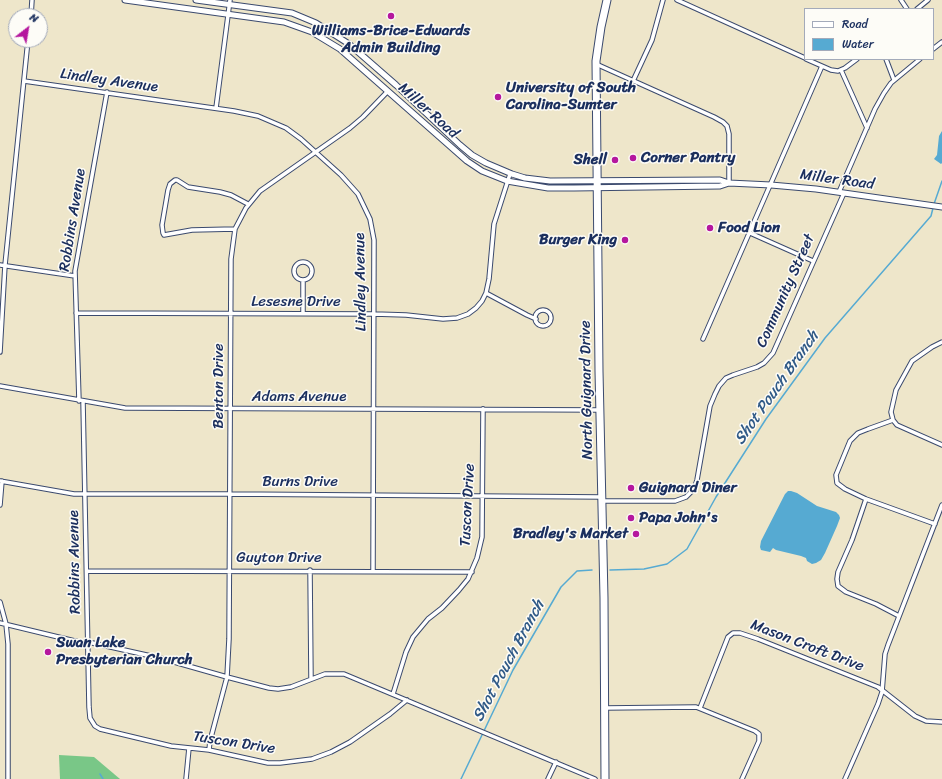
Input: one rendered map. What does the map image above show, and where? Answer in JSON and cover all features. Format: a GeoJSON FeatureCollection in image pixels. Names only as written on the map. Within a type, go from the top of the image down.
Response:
{"type":"FeatureCollection","features":[{"type":"Feature","properties":{"kind":"highway","name":"North Guignard Drive"},"geometry":{"type":"LineString","coordinates":[[605,779],[596,64],[606,1]]}},
{"type":"Feature","properties":{"kind":"street","name":"Miller Road"},"geometry":{"type":"LineString","coordinates":[[125,0],[284,22],[312,32],[340,49],[467,161],[482,170],[507,181],[548,188],[597,184]]}},
{"type":"Feature","properties":{"kind":"street","name":"Miller Road"},"geometry":{"type":"LineString","coordinates":[[196,0],[230,2],[292,14],[316,23],[349,44],[472,155],[486,164],[510,174],[525,178],[550,181],[597,184],[720,186],[729,183],[771,185],[942,207]]}},
{"type":"Feature","properties":{"kind":"street"},"geometry":{"type":"LineString","coordinates":[[633,81],[652,40],[663,0]]}},
{"type":"Feature","properties":{"kind":"street"},"geometry":{"type":"LineString","coordinates":[[677,0],[804,58]]}},
{"type":"Feature","properties":{"kind":"street"},"geometry":{"type":"LineString","coordinates":[[918,8],[928,0]]}},
{"type":"Feature","properties":{"kind":"street"},"geometry":{"type":"LineString","coordinates":[[216,108],[230,2]]}},
{"type":"Feature","properties":{"kind":"street"},"geometry":{"type":"LineString","coordinates":[[934,48],[942,42]]}},
{"type":"Feature","properties":{"kind":"street"},"geometry":{"type":"LineString","coordinates":[[0,352],[2,265],[27,48]]}},
{"type":"Feature","properties":{"kind":"street"},"geometry":{"type":"LineString","coordinates":[[808,60],[831,70],[838,71],[856,60]]}},
{"type":"Feature","properties":{"kind":"street"},"geometry":{"type":"LineString","coordinates":[[886,60],[894,80]]}},
{"type":"Feature","properties":{"kind":"street","name":"Community Street"},"geometry":{"type":"LineString","coordinates":[[602,499],[675,500],[686,497],[692,491],[697,480],[710,406],[719,386],[726,378],[736,373],[757,367],[769,358],[781,337],[867,128],[884,93],[894,80],[919,60]]}},
{"type":"Feature","properties":{"kind":"street"},"geometry":{"type":"LineString","coordinates":[[596,64],[714,116],[723,122],[728,129],[729,134],[729,183]]}},
{"type":"Feature","properties":{"kind":"street"},"geometry":{"type":"LineString","coordinates":[[703,339],[822,66]]}},
{"type":"Feature","properties":{"kind":"street"},"geometry":{"type":"LineString","coordinates":[[841,70],[867,128]]}},
{"type":"Feature","properties":{"kind":"street","name":"Lindley Avenue"},"geometry":{"type":"LineString","coordinates":[[24,81],[249,113],[267,118],[286,128],[354,188],[363,202],[370,219],[374,240],[373,570]]}},
{"type":"Feature","properties":{"kind":"street","name":"Benton Drive"},"geometry":{"type":"LineString","coordinates":[[209,750],[210,741],[227,678],[229,639],[231,314],[232,246],[234,229],[248,204],[260,191],[363,117],[388,91]]}},
{"type":"Feature","properties":{"kind":"street","name":"Robbins Avenue"},"geometry":{"type":"LineString","coordinates":[[92,722],[89,707],[86,494],[75,276],[107,92]]}},
{"type":"Feature","properties":{"kind":"street","name":"Lesesne Drive"},"geometry":{"type":"LineString","coordinates":[[76,313],[374,314],[406,315],[443,319],[457,318],[468,314],[476,308],[486,293],[489,279],[494,224],[510,174]]}},
{"type":"Feature","properties":{"kind":"street"},"geometry":{"type":"LineString","coordinates":[[234,229],[192,230],[164,235],[162,225],[170,184],[174,180],[177,180],[188,187],[231,194],[248,204]]}},
{"type":"Feature","properties":{"kind":"street"},"geometry":{"type":"LineString","coordinates":[[750,233],[813,261]]}},
{"type":"Feature","properties":{"kind":"street"},"geometry":{"type":"LineString","coordinates":[[303,263],[310,266],[312,272],[309,278],[303,280],[297,277],[295,271],[297,265],[303,263]]}},
{"type":"Feature","properties":{"kind":"street"},"geometry":{"type":"LineString","coordinates":[[2,265],[75,276]]}},
{"type":"Feature","properties":{"kind":"street"},"geometry":{"type":"LineString","coordinates":[[303,280],[303,314]]}},
{"type":"Feature","properties":{"kind":"street"},"geometry":{"type":"LineString","coordinates":[[486,293],[527,315],[536,318],[538,323],[544,326],[550,322],[551,316],[544,310],[539,312],[536,318]]}},
{"type":"Feature","properties":{"kind":"street"},"geometry":{"type":"LineString","coordinates":[[942,342],[916,357],[909,365],[896,390],[890,412],[897,425],[942,445]]}},
{"type":"Feature","properties":{"kind":"street","name":"Adams Avenue"},"geometry":{"type":"LineString","coordinates":[[0,386],[125,408],[600,410]]}},
{"type":"Feature","properties":{"kind":"street","name":"Tuscon Drive"},"geometry":{"type":"LineString","coordinates":[[393,694],[406,652],[413,637],[428,619],[442,608],[459,590],[472,572],[481,545],[483,409]]}},
{"type":"Feature","properties":{"kind":"street"},"geometry":{"type":"LineString","coordinates":[[893,420],[868,428],[856,435],[850,441],[836,475],[837,483],[866,499],[935,524]]}},
{"type":"Feature","properties":{"kind":"street"},"geometry":{"type":"LineString","coordinates":[[0,505],[1,481]]}},
{"type":"Feature","properties":{"kind":"street","name":"Burns Drive"},"geometry":{"type":"LineString","coordinates":[[1,481],[64,493],[86,494],[482,495],[602,499]]}},
{"type":"Feature","properties":{"kind":"street"},"geometry":{"type":"LineString","coordinates":[[866,499],[838,572],[838,586],[846,592],[876,604],[899,616]]}},
{"type":"Feature","properties":{"kind":"street"},"geometry":{"type":"LineString","coordinates":[[845,779],[878,704],[882,689],[885,654],[942,505]]}},
{"type":"Feature","properties":{"kind":"street"},"geometry":{"type":"LineString","coordinates":[[310,570],[311,679]]}},
{"type":"Feature","properties":{"kind":"street","name":"Guyton Drive"},"geometry":{"type":"LineString","coordinates":[[87,571],[373,570],[472,572]]}},
{"type":"Feature","properties":{"kind":"street"},"geometry":{"type":"LineString","coordinates":[[0,602],[6,624],[8,644],[8,779]]}},
{"type":"Feature","properties":{"kind":"street"},"geometry":{"type":"LineString","coordinates":[[0,623],[79,642],[88,642],[160,658],[227,678],[269,688],[291,688],[325,674],[344,674],[595,779]]}},
{"type":"Feature","properties":{"kind":"street","name":"Mason Croft Drive"},"geometry":{"type":"LineString","coordinates":[[700,708],[726,641],[730,635],[736,633],[758,639],[882,689],[904,709],[915,716],[926,721],[942,722]]}},
{"type":"Feature","properties":{"kind":"street","name":"Tuscon Drive"},"geometry":{"type":"LineString","coordinates":[[92,722],[100,729],[146,741],[171,746],[209,750],[268,763],[280,763],[312,759],[331,752],[350,742],[407,700]]}},
{"type":"Feature","properties":{"kind":"street"},"geometry":{"type":"LineString","coordinates":[[605,708],[700,708],[755,731],[759,734],[759,741],[742,779]]}},
{"type":"Feature","properties":{"kind":"street"},"geometry":{"type":"LineString","coordinates":[[186,779],[189,748]]}},
{"type":"Feature","properties":{"kind":"street"},"geometry":{"type":"LineString","coordinates":[[548,779],[556,762]]}},
{"type":"Feature","properties":{"kind":"green space"},"geometry":{"type":"Polygon","coordinates":[[[59,755],[94,757],[120,779],[60,779],[59,755]]]}},
{"type":"Feature","properties":{"kind":"water"},"geometry":{"type":"Polygon","coordinates":[[[942,131],[941,164],[934,159],[937,155],[939,136],[942,131]]]}},
{"type":"Feature","properties":{"kind":"water"},"geometry":{"type":"Polygon","coordinates":[[[788,491],[797,493],[817,506],[836,512],[839,515],[840,518],[825,553],[821,560],[816,563],[812,564],[807,561],[806,558],[773,548],[770,552],[761,550],[761,541],[785,494],[788,491]]]}},
{"type":"Feature","properties":{"kind":"waterway","name":"Shot Pouch Branch"},"geometry":{"type":"LineString","coordinates":[[934,204],[942,181]]}},
{"type":"Feature","properties":{"kind":"waterway","name":"Shot Pouch Branch"},"geometry":{"type":"LineString","coordinates":[[610,570],[644,569],[667,564],[687,549],[716,497],[766,419],[825,338],[931,216],[933,208]]}},
{"type":"Feature","properties":{"kind":"waterway","name":"Shot Pouch Branch"},"geometry":{"type":"LineString","coordinates":[[461,779],[513,670],[561,587],[577,571],[592,570]]}},
{"type":"Feature","properties":{"kind":"waterway"},"geometry":{"type":"LineString","coordinates":[[100,774],[103,779]]}},
{"type":"Feature","properties":{"kind":"place","name":"Williams-Brice-Edwards Admin Building"},"geometry":{"type":"Point","coordinates":[391,16]}},
{"type":"Feature","properties":{"kind":"place","name":"University of South Carolina-Sumter"},"geometry":{"type":"Point","coordinates":[498,97]}},
{"type":"Feature","properties":{"kind":"place","name":"Corner Pantry"},"geometry":{"type":"Point","coordinates":[633,158]}},
{"type":"Feature","properties":{"kind":"place","name":"Shell"},"geometry":{"type":"Point","coordinates":[615,160]}},
{"type":"Feature","properties":{"kind":"place","name":"Food Lion"},"geometry":{"type":"Point","coordinates":[710,228]}},
{"type":"Feature","properties":{"kind":"place","name":"Burger King"},"geometry":{"type":"Point","coordinates":[625,240]}},
{"type":"Feature","properties":{"kind":"place","name":"Guignard Diner"},"geometry":{"type":"Point","coordinates":[631,488]}},
{"type":"Feature","properties":{"kind":"place","name":"Papa John's"},"geometry":{"type":"Point","coordinates":[631,518]}},
{"type":"Feature","properties":{"kind":"place","name":"Bradley's Market"},"geometry":{"type":"Point","coordinates":[636,534]}},
{"type":"Feature","properties":{"kind":"place","name":"Swan Lake Presbyterian Church"},"geometry":{"type":"Point","coordinates":[48,652]}}]}
